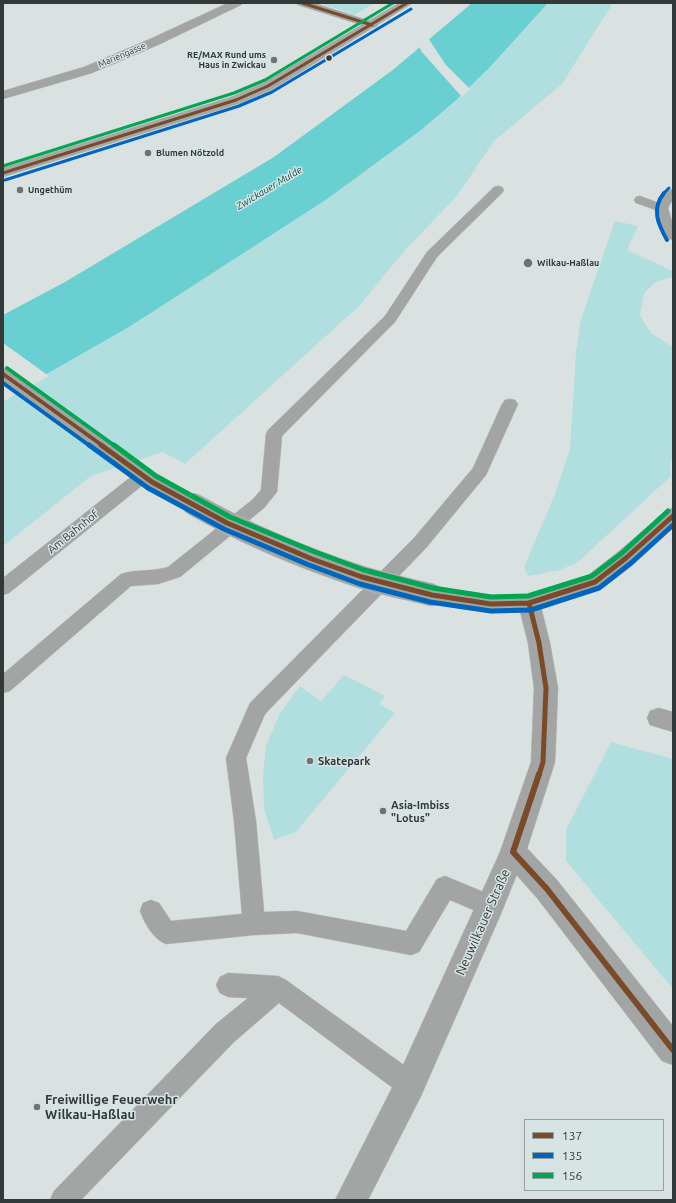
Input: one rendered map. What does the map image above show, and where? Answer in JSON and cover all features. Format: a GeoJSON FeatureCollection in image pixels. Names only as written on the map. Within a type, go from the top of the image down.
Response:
{"type":"FeatureCollection","features":[{"type":"Feature","properties":{"kind":"main road"},"geometry":{"type":"LineString","coordinates":[[3,173],[236,100],[268,86],[407,3]]}},
{"type":"Feature","properties":{"kind":"main road"},"geometry":{"type":"LineString","coordinates":[[3,374],[143,476],[227,523],[312,559],[362,577],[432,595],[491,604],[529,603],[595,582],[626,558],[673,516]]}},
{"type":"Feature","properties":{"kind":"street","name":"Mariengasse"},"geometry":{"type":"LineString","coordinates":[[3,95],[88,70],[154,42],[237,3]]}},
{"type":"Feature","properties":{"kind":"street"},"geometry":{"type":"LineString","coordinates":[[302,3],[372,25]]}},
{"type":"Feature","properties":{"kind":"street","name":"Neuwilkauer Straße"},"geometry":{"type":"LineString","coordinates":[[351,1200],[410,1085],[490,906],[513,852],[543,762],[546,688],[539,643],[529,603]]}},
{"type":"Feature","properties":{"kind":"street"},"geometry":{"type":"LineString","coordinates":[[513,852],[547,889],[673,1050]]}},
{"type":"Feature","properties":{"kind":"lane"},"geometry":{"type":"LineString","coordinates":[[3,685],[127,579],[158,576],[174,572],[258,504],[269,492],[274,434],[390,319],[432,255],[498,190]]}},
{"type":"Feature","properties":{"kind":"lane"},"geometry":{"type":"LineString","coordinates":[[662,208],[667,198],[673,193]]}},
{"type":"Feature","properties":{"kind":"lane"},"geometry":{"type":"LineString","coordinates":[[640,200],[662,208],[671,227]]}},
{"type":"Feature","properties":{"kind":"lane"},"geometry":{"type":"LineString","coordinates":[[254,924],[245,821],[236,758],[258,709],[420,543],[475,477],[480,470],[510,404]]}},
{"type":"Feature","properties":{"kind":"lane","name":"Am Bahnhof"},"geometry":{"type":"LineString","coordinates":[[3,588],[143,476]]}},
{"type":"Feature","properties":{"kind":"lane"},"geometry":{"type":"LineString","coordinates":[[151,911],[166,933],[254,924],[297,922],[411,944],[445,887],[490,906]]}},
{"type":"Feature","properties":{"kind":"lane"},"geometry":{"type":"LineString","coordinates":[[228,985],[278,988],[410,1085]]}},
{"type":"Feature","properties":{"kind":"lane"},"geometry":{"type":"LineString","coordinates":[[63,1200],[225,1033],[278,988]]}},
{"type":"Feature","properties":{"kind":"shaded area"},"geometry":{"type":"Polygon","coordinates":[[[319,3],[374,3],[355,15],[319,3]]]}},
{"type":"Feature","properties":{"kind":"shaded area"},"geometry":{"type":"Polygon","coordinates":[[[548,3],[613,3],[562,84],[494,141],[457,196],[406,249],[359,306],[185,464],[163,452],[91,476],[3,546],[3,399],[129,327],[491,66],[548,3]]]}},
{"type":"Feature","properties":{"kind":"shaded area"},"geometry":{"type":"Polygon","coordinates":[[[615,221],[638,226],[627,250],[673,271],[673,277],[656,282],[644,293],[640,315],[651,333],[673,347],[673,453],[670,465],[671,476],[578,562],[560,570],[529,576],[525,570],[525,565],[555,494],[570,449],[576,352],[581,319],[615,221]]]}},
{"type":"Feature","properties":{"kind":"shaded area","name":"Skatepark"},"geometry":{"type":"Polygon","coordinates":[[[344,675],[385,696],[380,704],[395,713],[296,832],[274,840],[264,809],[263,775],[266,746],[280,713],[300,686],[321,701],[344,675]]]}},
{"type":"Feature","properties":{"kind":"shaded area"},"geometry":{"type":"Polygon","coordinates":[[[611,742],[673,759],[673,989],[566,861],[566,830],[611,742]]]}},
{"type":"Feature","properties":{"kind":"water","name":"Zwickauer Mulde"},"geometry":{"type":"Polygon","coordinates":[[[472,3],[548,3],[491,66],[455,101],[421,130],[327,199],[129,327],[3,399],[3,315],[65,282],[274,157],[394,69],[472,3]]]}},
{"type":"Feature","properties":{"kind":"pier"},"geometry":{"type":"Polygon","coordinates":[[[428,38],[446,65],[470,89],[462,97],[421,51],[419,45],[428,38]]]}},
{"type":"Feature","properties":{"kind":"pier"},"geometry":{"type":"Polygon","coordinates":[[[3,343],[49,376],[4,401],[3,400],[3,343]]]}},
{"type":"Feature","properties":{"kind":"transit line","name":"137"},"geometry":{"type":"LineString","coordinates":[[302,3],[372,25]]}},
{"type":"Feature","properties":{"kind":"transit line","name":"156"},"geometry":{"type":"LineString","coordinates":[[3,166],[234,93],[265,80],[393,3]]}},
{"type":"Feature","properties":{"kind":"transit line","name":"137"},"geometry":{"type":"LineString","coordinates":[[3,173],[236,100],[268,86],[407,3]]}},
{"type":"Feature","properties":{"kind":"transit line","name":"135"},"geometry":{"type":"LineString","coordinates":[[5,180],[239,106],[272,92],[411,9]]}},
{"type":"Feature","properties":{"kind":"transit line","name":"135"},"geometry":{"type":"LineString","coordinates":[[667,240],[659,226],[656,206],[663,194],[669,188]]}},
{"type":"Feature","properties":{"kind":"transit line","name":"156"},"geometry":{"type":"LineString","coordinates":[[7,368],[156,476],[230,517],[315,552],[364,570],[433,588],[491,597],[528,596],[592,576],[622,553],[668,511]]}},
{"type":"Feature","properties":{"kind":"transit line","name":"137"},"geometry":{"type":"LineString","coordinates":[[3,374],[152,482],[227,523],[312,559],[362,577],[432,595],[491,604],[529,603],[595,582],[626,558],[673,516]]}},
{"type":"Feature","properties":{"kind":"transit line","name":"135"},"geometry":{"type":"LineString","coordinates":[[3,383],[148,488],[224,529],[309,565],[360,584],[430,602],[491,611],[531,610],[599,588],[631,563],[673,525]]}},
{"type":"Feature","properties":{"kind":"transit line","name":"137"},"geometry":{"type":"LineString","coordinates":[[529,603],[539,643],[546,688],[543,762],[513,852],[547,889],[673,1050]]}},
{"type":"Feature","properties":{"kind":"place","name":"RE/MAX Rund ums Haus in Zwickau"},"geometry":{"type":"Point","coordinates":[274,60]}},
{"type":"Feature","properties":{"kind":"place","name":"Blumen Nötzold"},"geometry":{"type":"Point","coordinates":[148,153]}},
{"type":"Feature","properties":{"kind":"place","name":"Ungethüm"},"geometry":{"type":"Point","coordinates":[20,190]}},
{"type":"Feature","properties":{"kind":"place","name":"Wilkau-Haßlau"},"geometry":{"type":"Point","coordinates":[528,263]}},
{"type":"Feature","properties":{"kind":"place","name":"Skatepark"},"geometry":{"type":"Point","coordinates":[310,761]}},
{"type":"Feature","properties":{"kind":"place","name":"Asia-Imbiss \"Lotus\""},"geometry":{"type":"Point","coordinates":[383,811]}},
{"type":"Feature","properties":{"kind":"place","name":"Freiwillige Feuerwehr Wilkau-Haßlau"},"geometry":{"type":"Point","coordinates":[37,1107]}}]}
